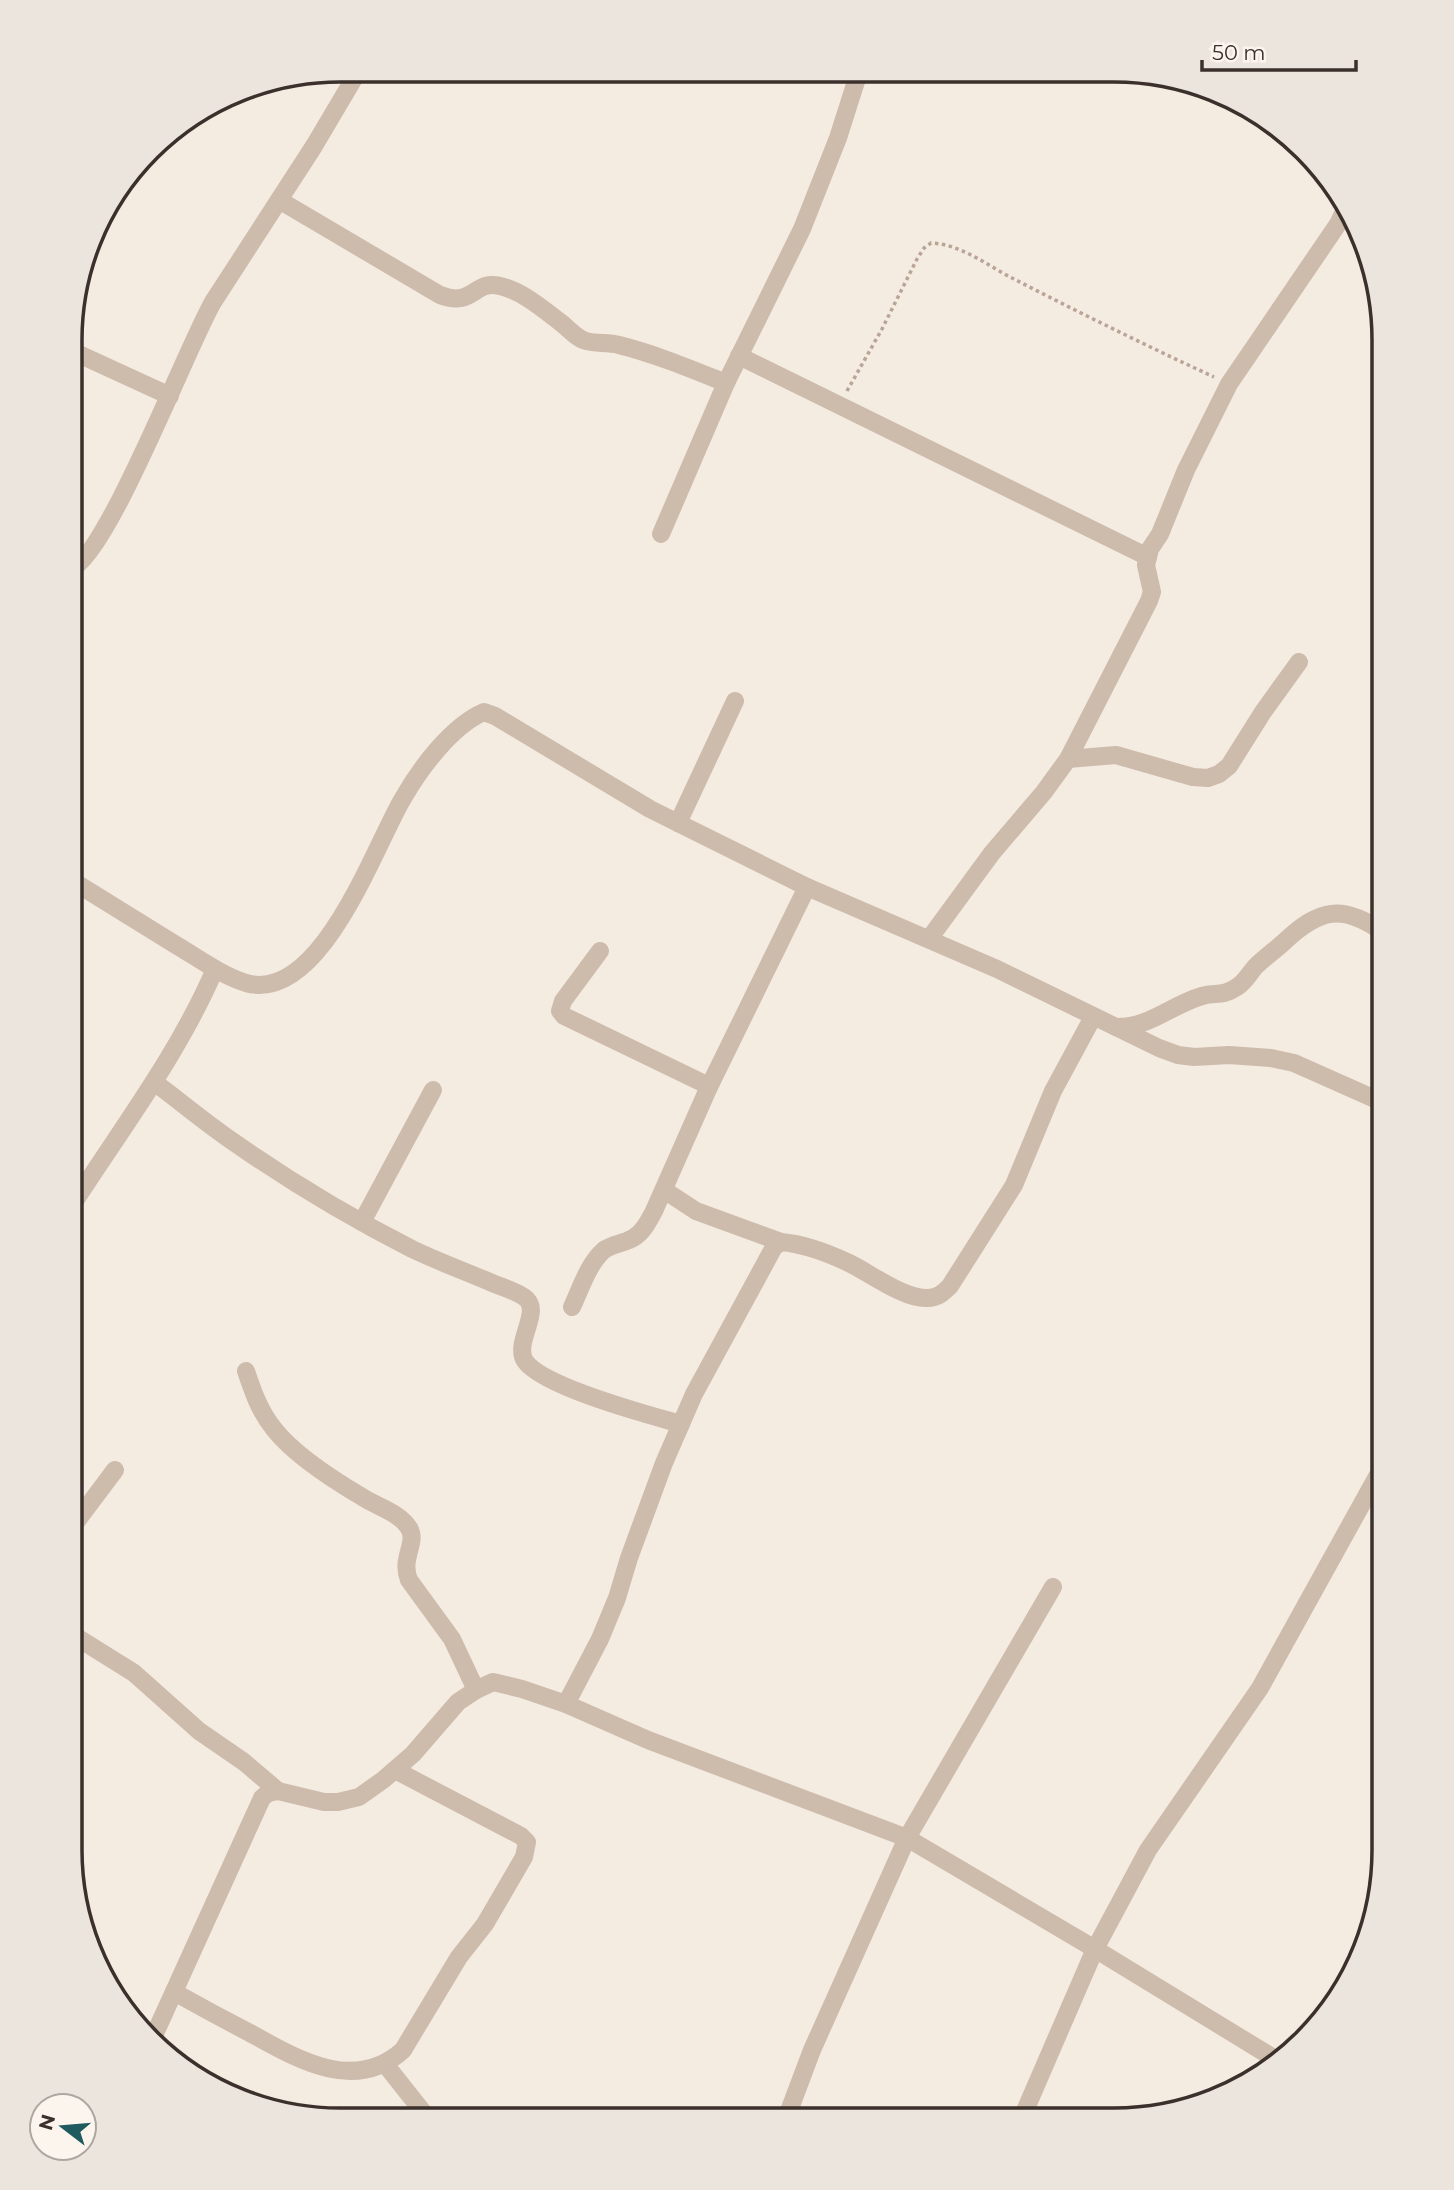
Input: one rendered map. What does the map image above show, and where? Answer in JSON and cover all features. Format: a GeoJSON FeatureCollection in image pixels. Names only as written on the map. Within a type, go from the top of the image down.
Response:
{"type":"FeatureCollection","features":[{"type":"Feature","properties":{"kind":"street"},"geometry":{"type":"LineString","coordinates":[[82,563],[108,522],[170,396],[200,325],[226,279],[279,200],[352,82]]}},
{"type":"Feature","properties":{"kind":"street"},"geometry":{"type":"LineString","coordinates":[[661,534],[726,383],[802,229],[838,138],[856,82]]}},
{"type":"Feature","properties":{"kind":"street"},"geometry":{"type":"LineString","coordinates":[[279,200],[440,295],[461,299],[481,287],[501,286],[543,309],[586,341],[607,342],[644,352],[726,383]]}},
{"type":"Feature","properties":{"kind":"street"},"geometry":{"type":"LineString","coordinates":[[929,939],[992,853],[1068,760],[1149,601],[1152,592],[1146,565],[1147,557],[1229,384],[1340,217]]}},
{"type":"Feature","properties":{"kind":"street"},"geometry":{"type":"LineString","coordinates":[[82,356],[170,396]]}},
{"type":"Feature","properties":{"kind":"street"},"geometry":{"type":"LineString","coordinates":[[739,356],[1147,557]]}},
{"type":"Feature","properties":{"kind":"street"},"geometry":{"type":"LineString","coordinates":[[1068,760],[1116,755],[1193,777],[1208,778],[1219,774],[1228,766],[1299,662]]}},
{"type":"Feature","properties":{"kind":"street"},"geometry":{"type":"LineString","coordinates":[[678,823],[735,701]]}},
{"type":"Feature","properties":{"kind":"street"},"geometry":{"type":"LineString","coordinates":[[82,887],[215,969],[247,983],[267,984],[282,979],[303,966],[316,953],[352,903],[402,800],[430,759],[460,726],[484,712],[650,809],[807,887],[929,939],[1113,1027],[1178,1055],[1229,1055],[1271,1058],[1294,1063],[1372,1098]]}},
{"type":"Feature","properties":{"kind":"street"},"geometry":{"type":"LineString","coordinates":[[572,1307],[596,1258],[611,1245],[629,1240],[644,1228],[664,1190],[709,1086],[807,887]]}},
{"type":"Feature","properties":{"kind":"street"},"geometry":{"type":"LineString","coordinates":[[1113,1027],[1138,1025],[1205,995],[1224,995],[1240,985],[1297,929],[1311,920],[1330,913],[1349,915],[1372,925]]}},
{"type":"Feature","properties":{"kind":"street"},"geometry":{"type":"LineString","coordinates":[[600,951],[563,1001],[560,1011],[564,1016],[709,1086]]}},
{"type":"Feature","properties":{"kind":"street"},"geometry":{"type":"LineString","coordinates":[[82,1191],[154,1083],[197,1010],[215,969]]}},
{"type":"Feature","properties":{"kind":"street"},"geometry":{"type":"LineString","coordinates":[[664,1190],[696,1211],[781,1242],[813,1249],[848,1262],[911,1295],[926,1299],[939,1296],[950,1286],[1014,1185],[1053,1091],[1093,1017]]}},
{"type":"Feature","properties":{"kind":"street"},"geometry":{"type":"LineString","coordinates":[[154,1083],[233,1142],[362,1222],[413,1249],[528,1299],[531,1312],[522,1353],[533,1369],[608,1403],[681,1424]]}},
{"type":"Feature","properties":{"kind":"street"},"geometry":{"type":"LineString","coordinates":[[362,1222],[433,1090]]}},
{"type":"Feature","properties":{"kind":"street"},"geometry":{"type":"LineString","coordinates":[[566,1704],[600,1639],[617,1598],[633,1546],[694,1394],[759,1271],[774,1247],[781,1242]]}},
{"type":"Feature","properties":{"kind":"street"},"geometry":{"type":"LineString","coordinates":[[246,1371],[256,1401],[274,1430],[304,1458],[387,1510],[409,1528],[412,1536],[405,1570],[409,1580],[452,1639],[476,1690]]}},
{"type":"Feature","properties":{"kind":"street"},"geometry":{"type":"LineString","coordinates":[[82,1515],[115,1470]]}},
{"type":"Feature","properties":{"kind":"street"},"geometry":{"type":"LineString","coordinates":[[1026,2108],[1096,1949],[1148,1850],[1260,1688],[1372,1486]]}},
{"type":"Feature","properties":{"kind":"street"},"geometry":{"type":"LineString","coordinates":[[791,2108],[812,2050],[907,1838],[1053,1587]]}},
{"type":"Feature","properties":{"kind":"street"},"geometry":{"type":"LineString","coordinates":[[82,1641],[134,1674],[199,1731],[244,1762],[278,1791]]}},
{"type":"Feature","properties":{"kind":"street"},"geometry":{"type":"LineString","coordinates":[[156,2030],[262,1798],[268,1793],[278,1791],[324,1802],[359,1797],[412,1754],[458,1702],[493,1682],[566,1704],[648,1740],[907,1838],[1269,2055]]}},
{"type":"Feature","properties":{"kind":"street"},"geometry":{"type":"LineString","coordinates":[[174,1992],[307,2063],[323,2068],[355,2071],[377,2068],[403,2050],[459,1957],[485,1923],[524,1857],[527,1842],[521,1836],[395,1770]]}},
{"type":"Feature","properties":{"kind":"street"},"geometry":{"type":"LineString","coordinates":[[385,2064],[420,2108]]}},
{"type":"Feature","properties":{"kind":"path"},"geometry":{"type":"LineString","coordinates":[[839,405],[882,329],[917,259],[931,243],[943,243],[955,248],[1229,384]]}}]}
